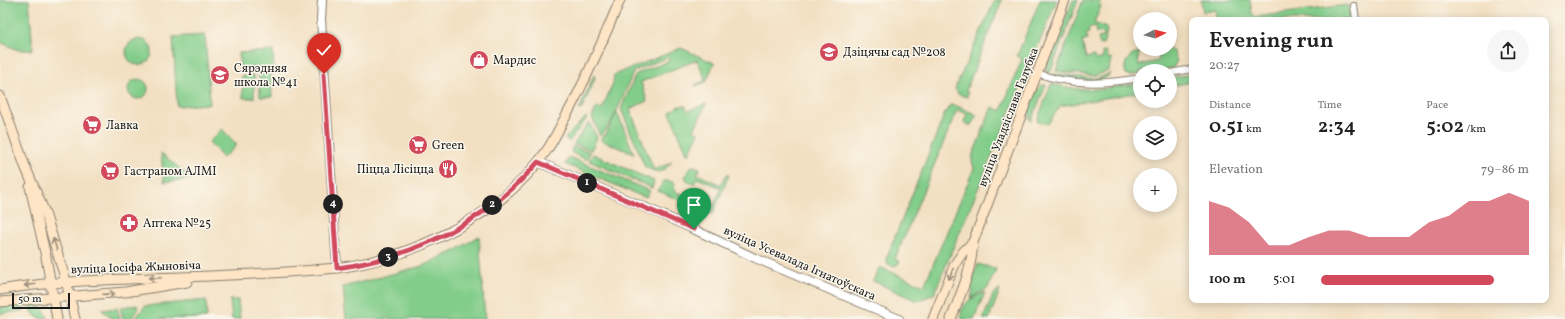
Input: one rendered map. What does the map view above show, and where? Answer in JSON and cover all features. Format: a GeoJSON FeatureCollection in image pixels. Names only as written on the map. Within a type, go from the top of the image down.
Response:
{"type":"FeatureCollection","features":[{"type":"Feature","properties":{"kind":"main road","name":"вуліца Іосіфа Жыновіча"},"geometry":{"type":"LineString","coordinates":[[0,290],[66,281],[222,276],[354,266],[401,253],[455,230],[484,211],[506,194],[538,162],[548,149],[580,90],[620,0]]}},
{"type":"Feature","properties":{"kind":"main road","name":"вуліца Уладзіслава Галубка"},"geometry":{"type":"LineString","coordinates":[[951,319],[969,271],[973,242],[1066,0]]}},
{"type":"Feature","properties":{"kind":"main road"},"geometry":{"type":"LineString","coordinates":[[0,96],[25,166],[40,200],[66,281],[75,319]]}},
{"type":"Feature","properties":{"kind":"main road"},"geometry":{"type":"LineString","coordinates":[[25,166],[51,283],[57,319]]}},
{"type":"Feature","properties":{"kind":"main road","name":"вуліца Уладзіслава Галубка"},"geometry":{"type":"LineString","coordinates":[[933,319],[955,264],[963,252],[973,242]]}},
{"type":"Feature","properties":{"kind":"main road","name":"вуліца Іосіфа Жыновіча"},"geometry":{"type":"LineString","coordinates":[[0,302],[125,292],[222,276]]}},
{"type":"Feature","properties":{"kind":"street"},"geometry":{"type":"LineString","coordinates":[[322,0],[321,19],[337,268]]}},
{"type":"Feature","properties":{"kind":"street"},"geometry":{"type":"LineString","coordinates":[[1354,6],[1356,17]]}},
{"type":"Feature","properties":{"kind":"street"},"geometry":{"type":"LineString","coordinates":[[1177,72],[1189,70]]}},
{"type":"Feature","properties":{"kind":"street"},"geometry":{"type":"LineString","coordinates":[[1037,73],[1051,78],[1074,82],[1117,82],[1133,79]]}},
{"type":"Feature","properties":{"kind":"street","name":"вуліца Усевалада Ігнатоўскага"},"geometry":{"type":"LineString","coordinates":[[538,162],[688,226],[755,258],[899,319]]}},
{"type":"Feature","properties":{"kind":"green space"},"geometry":{"type":"Polygon","coordinates":[[[0,0],[29,0],[33,50],[18,50],[0,42],[0,0]]]}},
{"type":"Feature","properties":{"kind":"green space"},"geometry":{"type":"Polygon","coordinates":[[[995,0],[1002,0],[966,90],[968,93],[967,97],[958,94],[955,88],[995,0]]]}},
{"type":"Feature","properties":{"kind":"green space"},"geometry":{"type":"Polygon","coordinates":[[[1040,0],[1057,0],[934,294],[917,301],[873,281],[879,268],[882,268],[924,286],[974,168],[972,157],[992,107],[1001,111],[1022,59],[1017,56],[1040,0]]]}},
{"type":"Feature","properties":{"kind":"green space"},"geometry":{"type":"Polygon","coordinates":[[[1073,0],[1078,0],[1050,73],[1046,71],[1046,67],[1073,0]]]}},
{"type":"Feature","properties":{"kind":"green space"},"geometry":{"type":"Polygon","coordinates":[[[1083,0],[1101,0],[1099,4],[1101,6],[1094,23],[1106,28],[1107,32],[1103,44],[1100,45],[1098,38],[1104,37],[1103,32],[1096,33],[1095,27],[1088,29],[1089,33],[1086,34],[1088,39],[1082,41],[1086,58],[1094,56],[1095,60],[1103,58],[1102,52],[1106,51],[1108,59],[1111,58],[1112,62],[1110,63],[1109,70],[1095,76],[1056,71],[1083,0]]]}},
{"type":"Feature","properties":{"kind":"green space"},"geometry":{"type":"Polygon","coordinates":[[[1201,0],[1250,0],[1252,13],[1255,17],[1216,17],[1215,10],[1203,12],[1201,0]]]}},
{"type":"Feature","properties":{"kind":"green space"},"geometry":{"type":"Polygon","coordinates":[[[1347,5],[1349,6],[1351,17],[1255,17],[1347,5]]]}},
{"type":"Feature","properties":{"kind":"green space"},"geometry":{"type":"Polygon","coordinates":[[[205,35],[210,104],[177,106],[173,37],[205,35]]]}},
{"type":"Feature","properties":{"kind":"green space"},"geometry":{"type":"Polygon","coordinates":[[[139,39],[148,43],[152,52],[148,61],[139,65],[130,61],[126,52],[130,43],[139,39]]]}},
{"type":"Feature","properties":{"kind":"green space"},"geometry":{"type":"Polygon","coordinates":[[[681,48],[714,63],[706,82],[695,86],[706,80],[697,60],[641,82],[647,101],[630,109],[654,170],[672,162],[662,171],[657,172],[645,167],[621,109],[636,74],[669,61],[668,57],[634,71],[615,115],[600,136],[592,117],[597,107],[602,109],[613,83],[614,75],[681,48]]]}},
{"type":"Feature","properties":{"kind":"green space"},"geometry":{"type":"Polygon","coordinates":[[[273,51],[274,69],[240,71],[239,53],[273,51]]]}},
{"type":"Feature","properties":{"kind":"green space"},"geometry":{"type":"Polygon","coordinates":[[[1133,55],[1138,57],[1139,64],[1133,64],[1133,75],[1129,76],[1126,74],[1125,70],[1127,60],[1133,55]]]}},
{"type":"Feature","properties":{"kind":"green space"},"geometry":{"type":"Polygon","coordinates":[[[1159,56],[1175,56],[1177,61],[1175,64],[1144,64],[1158,61],[1159,56]]]}},
{"type":"Feature","properties":{"kind":"green space"},"geometry":{"type":"Polygon","coordinates":[[[1111,73],[1100,80],[1093,81],[1055,77],[1053,75],[1096,79],[1111,73]]]}},
{"type":"Feature","properties":{"kind":"green space"},"geometry":{"type":"Polygon","coordinates":[[[271,74],[272,97],[260,97],[259,75],[271,74]]]}},
{"type":"Feature","properties":{"kind":"green space"},"geometry":{"type":"Polygon","coordinates":[[[254,75],[254,98],[243,98],[242,76],[254,75]]]}},
{"type":"Feature","properties":{"kind":"green space"},"geometry":{"type":"Polygon","coordinates":[[[594,75],[595,78],[582,109],[579,110],[594,75]]]}},
{"type":"Feature","properties":{"kind":"green space"},"geometry":{"type":"Polygon","coordinates":[[[1189,75],[1189,83],[1177,85],[1177,77],[1189,75]]]}},
{"type":"Feature","properties":{"kind":"green space"},"geometry":{"type":"Polygon","coordinates":[[[138,79],[145,82],[148,89],[145,96],[138,99],[131,96],[128,89],[131,82],[138,79]]]}},
{"type":"Feature","properties":{"kind":"green space"},"geometry":{"type":"Polygon","coordinates":[[[1051,84],[1078,89],[1102,89],[1133,84],[1133,93],[1060,106],[1048,124],[1037,121],[1051,84]]]}},
{"type":"Feature","properties":{"kind":"green space"},"geometry":{"type":"Polygon","coordinates":[[[1042,85],[1046,85],[1031,121],[1029,113],[1031,102],[1033,96],[1042,85]]]}},
{"type":"Feature","properties":{"kind":"green space"},"geometry":{"type":"Polygon","coordinates":[[[706,104],[694,130],[699,133],[689,154],[687,153],[670,113],[679,106],[686,106],[687,111],[706,104]]]}},
{"type":"Feature","properties":{"kind":"green space"},"geometry":{"type":"Polygon","coordinates":[[[950,105],[957,106],[977,115],[971,125],[968,125],[964,122],[967,114],[957,110],[895,259],[900,262],[893,266],[888,264],[886,259],[945,113],[950,105]]]}},
{"type":"Feature","properties":{"kind":"green space"},"geometry":{"type":"Polygon","coordinates":[[[617,112],[634,154],[601,140],[601,138],[606,134],[617,112]]]}},
{"type":"Feature","properties":{"kind":"green space"},"geometry":{"type":"Polygon","coordinates":[[[586,117],[587,118],[569,142],[565,138],[586,117]]]}},
{"type":"Feature","properties":{"kind":"green space"},"geometry":{"type":"Polygon","coordinates":[[[589,122],[597,138],[591,150],[574,144],[589,122]]]}},
{"type":"Feature","properties":{"kind":"green space"},"geometry":{"type":"Polygon","coordinates":[[[222,129],[237,145],[223,158],[209,142],[222,129]]]}},
{"type":"Feature","properties":{"kind":"green space"},"geometry":{"type":"Polygon","coordinates":[[[573,146],[590,152],[587,160],[572,153],[571,151],[573,146]]]}},
{"type":"Feature","properties":{"kind":"green space"},"geometry":{"type":"Polygon","coordinates":[[[161,153],[192,179],[164,182],[161,153]]]}},
{"type":"Feature","properties":{"kind":"green space"},"geometry":{"type":"Polygon","coordinates":[[[593,154],[654,181],[652,188],[589,161],[593,154]]]}},
{"type":"Feature","properties":{"kind":"green space"},"geometry":{"type":"Polygon","coordinates":[[[569,157],[650,191],[646,197],[641,196],[565,164],[569,157]]]}},
{"type":"Feature","properties":{"kind":"green space"},"geometry":{"type":"Polygon","coordinates":[[[693,166],[700,168],[697,174],[721,185],[726,175],[729,175],[713,214],[658,191],[663,182],[667,180],[675,183],[674,191],[713,207],[721,188],[697,178],[694,184],[688,182],[685,176],[690,167],[693,166]]]}},
{"type":"Feature","properties":{"kind":"green space"},"geometry":{"type":"Polygon","coordinates":[[[479,236],[485,319],[346,319],[343,287],[422,266],[457,250],[479,236]]]}},
{"type":"Feature","properties":{"kind":"green space"},"geometry":{"type":"Polygon","coordinates":[[[978,264],[996,269],[988,288],[971,298],[973,291],[969,286],[978,264]]]}},
{"type":"Feature","properties":{"kind":"green space"},"geometry":{"type":"Polygon","coordinates":[[[1000,290],[989,319],[983,319],[993,295],[1000,290]]]}},
{"type":"Feature","properties":{"kind":"green space"},"geometry":{"type":"Polygon","coordinates":[[[985,292],[974,319],[962,319],[961,314],[964,305],[971,299],[985,292]]]}},
{"type":"Feature","properties":{"kind":"green space"},"geometry":{"type":"Polygon","coordinates":[[[206,300],[207,318],[135,319],[145,306],[206,300]]]}},
{"type":"Feature","properties":{"kind":"green space"},"geometry":{"type":"Polygon","coordinates":[[[230,300],[238,300],[240,319],[232,319],[230,300]]]}},
{"type":"Feature","properties":{"kind":"green space"},"geometry":{"type":"Polygon","coordinates":[[[23,304],[24,310],[0,314],[0,307],[23,304]]]}},
{"type":"Feature","properties":{"kind":"green space"},"geometry":{"type":"Polygon","coordinates":[[[31,304],[42,308],[48,319],[35,316],[31,308],[31,304]]]}},
{"type":"Feature","properties":{"kind":"green space"},"geometry":{"type":"Polygon","coordinates":[[[137,305],[138,308],[131,319],[123,319],[120,307],[137,305]]]}},
{"type":"Feature","properties":{"kind":"green space"},"geometry":{"type":"Polygon","coordinates":[[[117,308],[120,319],[113,319],[102,310],[117,308]]]}},
{"type":"Feature","properties":{"kind":"place","name":"Дзіцячы сад №208"},"geometry":{"type":"Point","coordinates":[829,52]}},
{"type":"Feature","properties":{"kind":"place","name":"Мардис"},"geometry":{"type":"Point","coordinates":[479,60]}},
{"type":"Feature","properties":{"kind":"place","name":"Сярэдняя школа №41"},"geometry":{"type":"Point","coordinates":[220,75]}},
{"type":"Feature","properties":{"kind":"place","name":"Лавка"},"geometry":{"type":"Point","coordinates":[92,125]}},
{"type":"Feature","properties":{"kind":"place","name":"Green"},"geometry":{"type":"Point","coordinates":[418,145]}},
{"type":"Feature","properties":{"kind":"place","name":"Піцца Лісіцца"},"geometry":{"type":"Point","coordinates":[448,169]}},
{"type":"Feature","properties":{"kind":"place","name":"Гастраном АЛМІ"},"geometry":{"type":"Point","coordinates":[110,171]}},
{"type":"Feature","properties":{"kind":"place","name":"Аптека №25"},"geometry":{"type":"Point","coordinates":[129,223]}},
{"type":"Feature","properties":{"kind":"route"},"geometry":{"type":"LineString","coordinates":[[324,74],[337,268],[354,266],[401,253],[455,230],[469,222],[511,190],[532,170],[538,162],[694,229]]}}]}
